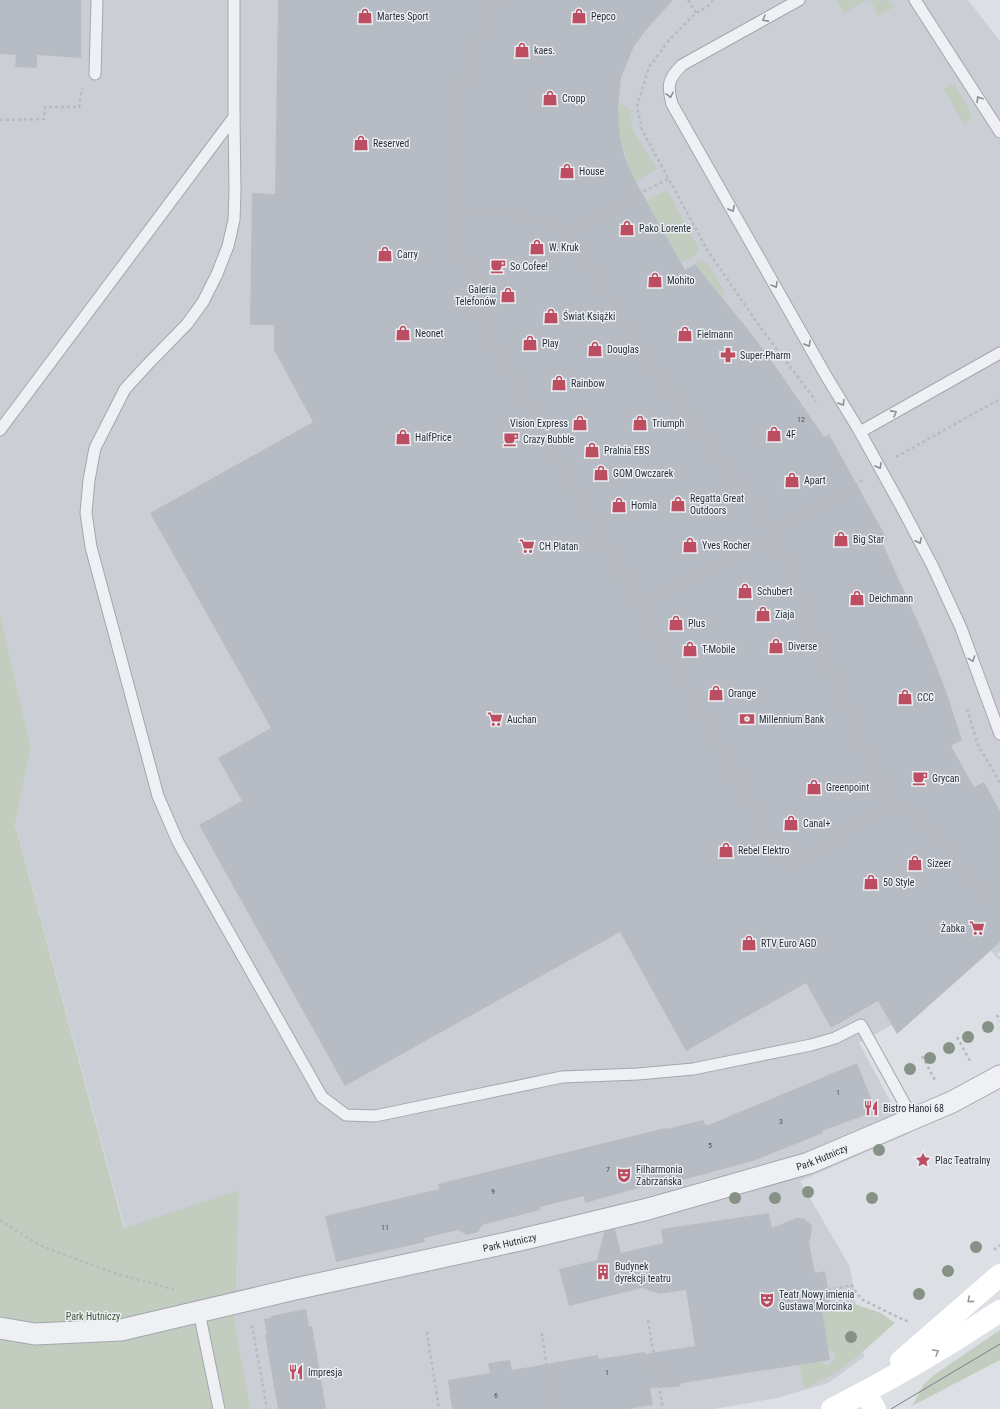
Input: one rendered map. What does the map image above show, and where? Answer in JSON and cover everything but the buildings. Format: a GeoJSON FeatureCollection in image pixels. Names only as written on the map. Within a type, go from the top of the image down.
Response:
{"type":"FeatureCollection","features":[{"type":"Feature","properties":{"kind":"main road"},"geometry":{"type":"LineString","coordinates":[[870,1401],[1000,1274]]}},
{"type":"Feature","properties":{"kind":"main road"},"geometry":{"type":"LineString","coordinates":[[832,1409],[870,1401],[1000,1311]]}},
{"type":"Feature","properties":{"kind":"street","name":"Park Hutniczy"},"geometry":{"type":"LineString","coordinates":[[0,1328],[35,1334],[121,1330],[247,1300],[520,1240],[648,1209],[809,1163],[952,1102],[1000,1076]]}},
{"type":"Feature","properties":{"kind":"lane"},"geometry":{"type":"LineString","coordinates":[[95,74],[96,0]]}},
{"type":"Feature","properties":{"kind":"lane"},"geometry":{"type":"LineString","coordinates":[[234,0],[235,191],[234,220],[228,246],[217,274],[203,302],[187,324],[125,389],[107,422],[95,448],[88,480],[86,513],[91,547],[158,796],[178,842],[322,1097],[346,1115],[375,1116],[562,1077],[638,1074],[693,1069],[811,1045],[835,1038],[861,1025],[913,1119]]}},
{"type":"Feature","properties":{"kind":"lane"},"geometry":{"type":"LineString","coordinates":[[799,0],[682,65],[672,75],[668,90],[672,104],[821,368],[880,466],[915,533],[961,628],[1000,734]]}},
{"type":"Feature","properties":{"kind":"lane"},"geometry":{"type":"LineString","coordinates":[[905,0],[917,4],[1000,132]]}},
{"type":"Feature","properties":{"kind":"lane"},"geometry":{"type":"LineString","coordinates":[[0,430],[234,117]]}},
{"type":"Feature","properties":{"kind":"lane"},"geometry":{"type":"LineString","coordinates":[[860,432],[1000,353]]}},
{"type":"Feature","properties":{"kind":"lane"},"geometry":{"type":"LineString","coordinates":[[199,1312],[219,1409]]}},
{"type":"Feature","properties":{"kind":"path"},"geometry":{"type":"LineString","coordinates":[[499,0],[493,8],[466,65],[457,127],[457,180],[463,260],[474,308],[786,866],[896,804]]}},
{"type":"Feature","properties":{"kind":"path"},"geometry":{"type":"LineString","coordinates":[[688,0],[696,13]]}},
{"type":"Feature","properties":{"kind":"path"},"geometry":{"type":"LineString","coordinates":[[713,0],[708,6],[696,13],[669,40],[649,67],[637,106],[642,130],[708,251],[760,327],[820,406]]}},
{"type":"Feature","properties":{"kind":"path"},"geometry":{"type":"LineString","coordinates":[[0,120],[44,119],[45,107],[80,107],[82,88],[95,74]]}},
{"type":"Feature","properties":{"kind":"path"},"geometry":{"type":"LineString","coordinates":[[570,232],[668,179]]}},
{"type":"Feature","properties":{"kind":"path"},"geometry":{"type":"LineString","coordinates":[[459,214],[520,215],[547,222],[570,232],[636,344],[774,533],[860,742],[896,804],[918,816],[1000,912]]}},
{"type":"Feature","properties":{"kind":"path"},"geometry":{"type":"LineString","coordinates":[[641,607],[774,533],[866,477],[880,466],[1000,399]]}},
{"type":"Feature","properties":{"kind":"path"},"geometry":{"type":"LineString","coordinates":[[967,707],[978,745],[1000,783]]}},
{"type":"Feature","properties":{"kind":"path"},"geometry":{"type":"LineString","coordinates":[[997,1015],[1000,1022]]}},
{"type":"Feature","properties":{"kind":"path"},"geometry":{"type":"LineString","coordinates":[[957,1037],[970,1060]]}},
{"type":"Feature","properties":{"kind":"path"},"geometry":{"type":"LineString","coordinates":[[922,1056],[938,1086]]}},
{"type":"Feature","properties":{"kind":"path"},"geometry":{"type":"LineString","coordinates":[[0,1220],[39,1245],[114,1273],[181,1292]]}},
{"type":"Feature","properties":{"kind":"path"},"geometry":{"type":"LineString","coordinates":[[828,1290],[852,1286],[863,1300],[906,1321]]}},
{"type":"Feature","properties":{"kind":"path"},"geometry":{"type":"LineString","coordinates":[[247,1300],[267,1409]]}},
{"type":"Feature","properties":{"kind":"path"},"geometry":{"type":"LineString","coordinates":[[648,1320],[662,1409]]}},
{"type":"Feature","properties":{"kind":"path"},"geometry":{"type":"LineString","coordinates":[[427,1332],[439,1409]]}},
{"type":"Feature","properties":{"kind":"path"},"geometry":{"type":"LineString","coordinates":[[542,1333],[553,1409]]}},
{"type":"Feature","properties":{"kind":"shaded area"},"geometry":{"type":"Polygon","coordinates":[[[0,0],[968,0],[1000,41],[1000,951],[997,954],[1000,959],[999,960],[991,951],[898,1033],[892,1025],[859,1043],[908,1134],[800,1181],[850,1267],[864,1357],[828,1383],[777,1398],[714,1409],[251,1409],[235,1324],[239,1190],[125,1229],[15,823],[31,747],[0,614],[0,0]]]}},
{"type":"Feature","properties":{"kind":"green space"},"geometry":{"type":"Polygon","coordinates":[[[836,0],[867,0],[844,13],[836,0]]]}},
{"type":"Feature","properties":{"kind":"green space"},"geometry":{"type":"Polygon","coordinates":[[[870,0],[887,0],[894,5],[894,7],[879,16],[870,0]]]}},
{"type":"Feature","properties":{"kind":"green space"},"geometry":{"type":"Polygon","coordinates":[[[954,84],[971,112],[970,120],[964,125],[944,89],[954,84]]]}},
{"type":"Feature","properties":{"kind":"green space"},"geometry":{"type":"Polygon","coordinates":[[[618,104],[624,105],[631,110],[632,128],[657,169],[636,182],[622,144],[618,124],[618,104]]]}},
{"type":"Feature","properties":{"kind":"green space"},"geometry":{"type":"Polygon","coordinates":[[[667,190],[700,250],[694,256],[681,263],[647,200],[667,190]]]}},
{"type":"Feature","properties":{"kind":"green space"},"geometry":{"type":"Polygon","coordinates":[[[700,260],[707,262],[725,293],[722,296],[695,264],[700,260]]]}},
{"type":"Feature","properties":{"kind":"green space","name":"Park Hutniczy"},"geometry":{"type":"Polygon","coordinates":[[[0,614],[31,747],[15,824],[124,1228],[239,1190],[235,1324],[251,1409],[0,1409],[0,614]]]}},
{"type":"Feature","properties":{"kind":"green space"},"geometry":{"type":"Polygon","coordinates":[[[855,1304],[881,1313],[895,1323],[841,1368],[817,1383],[804,1388],[799,1365],[819,1361],[828,1366],[837,1355],[828,1348],[820,1310],[855,1304]]]}},
{"type":"Feature","properties":{"kind":"green space"},"geometry":{"type":"Polygon","coordinates":[[[1000,1330],[1000,1360],[912,1406],[924,1384],[934,1375],[1000,1330]]]}},
{"type":"Feature","properties":{"kind":"tram line"},"geometry":{"type":"LineString","coordinates":[[891,1409],[1000,1344]]}},
{"type":"Feature","properties":{"kind":"place","name":"Martes Sport"},"geometry":{"type":"Point","coordinates":[365,16]}},
{"type":"Feature","properties":{"kind":"place","name":"Pepco"},"geometry":{"type":"Point","coordinates":[579,16]}},
{"type":"Feature","properties":{"kind":"place","name":"kaes."},"geometry":{"type":"Point","coordinates":[522,50]}},
{"type":"Feature","properties":{"kind":"place","name":"Cropp"},"geometry":{"type":"Point","coordinates":[550,98]}},
{"type":"Feature","properties":{"kind":"place","name":"Reserved"},"geometry":{"type":"Point","coordinates":[361,143]}},
{"type":"Feature","properties":{"kind":"place","name":"House"},"geometry":{"type":"Point","coordinates":[567,171]}},
{"type":"Feature","properties":{"kind":"place","name":"Pako Lorente"},"geometry":{"type":"Point","coordinates":[627,228]}},
{"type":"Feature","properties":{"kind":"place","name":"W. Kruk"},"geometry":{"type":"Point","coordinates":[537,247]}},
{"type":"Feature","properties":{"kind":"place","name":"Carry"},"geometry":{"type":"Point","coordinates":[385,254]}},
{"type":"Feature","properties":{"kind":"place","name":"So Cofee!"},"geometry":{"type":"Point","coordinates":[498,266]}},
{"type":"Feature","properties":{"kind":"place","name":"Mohito"},"geometry":{"type":"Point","coordinates":[655,280]}},
{"type":"Feature","properties":{"kind":"place","name":"Galeria Telefonów"},"geometry":{"type":"Point","coordinates":[508,295]}},
{"type":"Feature","properties":{"kind":"place","name":"Świat Książki"},"geometry":{"type":"Point","coordinates":[551,316]}},
{"type":"Feature","properties":{"kind":"place","name":"Neonet"},"geometry":{"type":"Point","coordinates":[403,333]}},
{"type":"Feature","properties":{"kind":"place","name":"Fielmann"},"geometry":{"type":"Point","coordinates":[685,334]}},
{"type":"Feature","properties":{"kind":"place","name":"Play"},"geometry":{"type":"Point","coordinates":[530,343]}},
{"type":"Feature","properties":{"kind":"place","name":"Douglas"},"geometry":{"type":"Point","coordinates":[595,349]}},
{"type":"Feature","properties":{"kind":"place","name":"Super-Pharm"},"geometry":{"type":"Point","coordinates":[728,355]}},
{"type":"Feature","properties":{"kind":"place","name":"Rainbow"},"geometry":{"type":"Point","coordinates":[559,383]}},
{"type":"Feature","properties":{"kind":"place","name":"Vision Express"},"geometry":{"type":"Point","coordinates":[580,423]}},
{"type":"Feature","properties":{"kind":"place","name":"Triumph"},"geometry":{"type":"Point","coordinates":[640,423]}},
{"type":"Feature","properties":{"kind":"place","name":"4F"},"geometry":{"type":"Point","coordinates":[774,434]}},
{"type":"Feature","properties":{"kind":"place","name":"HalfPrice"},"geometry":{"type":"Point","coordinates":[403,437]}},
{"type":"Feature","properties":{"kind":"place","name":"Crazy Bubble"},"geometry":{"type":"Point","coordinates":[511,439]}},
{"type":"Feature","properties":{"kind":"place","name":"Pralnia EBS"},"geometry":{"type":"Point","coordinates":[592,450]}},
{"type":"Feature","properties":{"kind":"place","name":"GOM Owczarek"},"geometry":{"type":"Point","coordinates":[601,473]}},
{"type":"Feature","properties":{"kind":"place","name":"Apart"},"geometry":{"type":"Point","coordinates":[792,480]}},
{"type":"Feature","properties":{"kind":"place","name":"Regatta Great Outdoors"},"geometry":{"type":"Point","coordinates":[678,504]}},
{"type":"Feature","properties":{"kind":"place","name":"Homla"},"geometry":{"type":"Point","coordinates":[619,505]}},
{"type":"Feature","properties":{"kind":"place","name":"Big Star"},"geometry":{"type":"Point","coordinates":[841,539]}},
{"type":"Feature","properties":{"kind":"place","name":"Yves Rocher"},"geometry":{"type":"Point","coordinates":[690,545]}},
{"type":"Feature","properties":{"kind":"place","name":"CH Platan"},"geometry":{"type":"Point","coordinates":[527,546]}},
{"type":"Feature","properties":{"kind":"place","name":"Schubert"},"geometry":{"type":"Point","coordinates":[745,591]}},
{"type":"Feature","properties":{"kind":"place","name":"Deichmann"},"geometry":{"type":"Point","coordinates":[857,598]}},
{"type":"Feature","properties":{"kind":"place","name":"Ziaja"},"geometry":{"type":"Point","coordinates":[763,614]}},
{"type":"Feature","properties":{"kind":"place","name":"Plus"},"geometry":{"type":"Point","coordinates":[676,623]}},
{"type":"Feature","properties":{"kind":"place","name":"Diverse"},"geometry":{"type":"Point","coordinates":[776,646]}},
{"type":"Feature","properties":{"kind":"place","name":"T-Mobile"},"geometry":{"type":"Point","coordinates":[690,649]}},
{"type":"Feature","properties":{"kind":"place","name":"Orange"},"geometry":{"type":"Point","coordinates":[716,693]}},
{"type":"Feature","properties":{"kind":"place","name":"CCC"},"geometry":{"type":"Point","coordinates":[905,697]}},
{"type":"Feature","properties":{"kind":"place","name":"Auchan"},"geometry":{"type":"Point","coordinates":[495,719]}},
{"type":"Feature","properties":{"kind":"place","name":"Millennium Bank"},"geometry":{"type":"Point","coordinates":[747,719]}},
{"type":"Feature","properties":{"kind":"place","name":"Grycan"},"geometry":{"type":"Point","coordinates":[920,778]}},
{"type":"Feature","properties":{"kind":"place","name":"Greenpoint"},"geometry":{"type":"Point","coordinates":[814,787]}},
{"type":"Feature","properties":{"kind":"place","name":"Canal+"},"geometry":{"type":"Point","coordinates":[791,823]}},
{"type":"Feature","properties":{"kind":"place","name":"Rebel Elektro"},"geometry":{"type":"Point","coordinates":[726,850]}},
{"type":"Feature","properties":{"kind":"place","name":"Sizeer"},"geometry":{"type":"Point","coordinates":[915,863]}},
{"type":"Feature","properties":{"kind":"place","name":"50 Style"},"geometry":{"type":"Point","coordinates":[871,882]}},
{"type":"Feature","properties":{"kind":"place","name":"Żabka"},"geometry":{"type":"Point","coordinates":[977,928]}},
{"type":"Feature","properties":{"kind":"place","name":"RTV Euro AGD"},"geometry":{"type":"Point","coordinates":[749,943]}},
{"type":"Feature","properties":{"kind":"place","name":"Bistro Hanoi 68"},"geometry":{"type":"Point","coordinates":[871,1108]}},
{"type":"Feature","properties":{"kind":"place","name":"Plac Teatralny"},"geometry":{"type":"Point","coordinates":[923,1160]}},
{"type":"Feature","properties":{"kind":"place","name":"Filharmonia Zabrzańska"},"geometry":{"type":"Point","coordinates":[624,1175]}},
{"type":"Feature","properties":{"kind":"place","name":"Budynek dyrekcji teatru"},"geometry":{"type":"Point","coordinates":[603,1272]}},
{"type":"Feature","properties":{"kind":"place","name":"Teatr Nowy imienia Gustawa Morcinka"},"geometry":{"type":"Point","coordinates":[767,1300]}},
{"type":"Feature","properties":{"kind":"place","name":"Impresja"},"geometry":{"type":"Point","coordinates":[296,1372]}}]}
